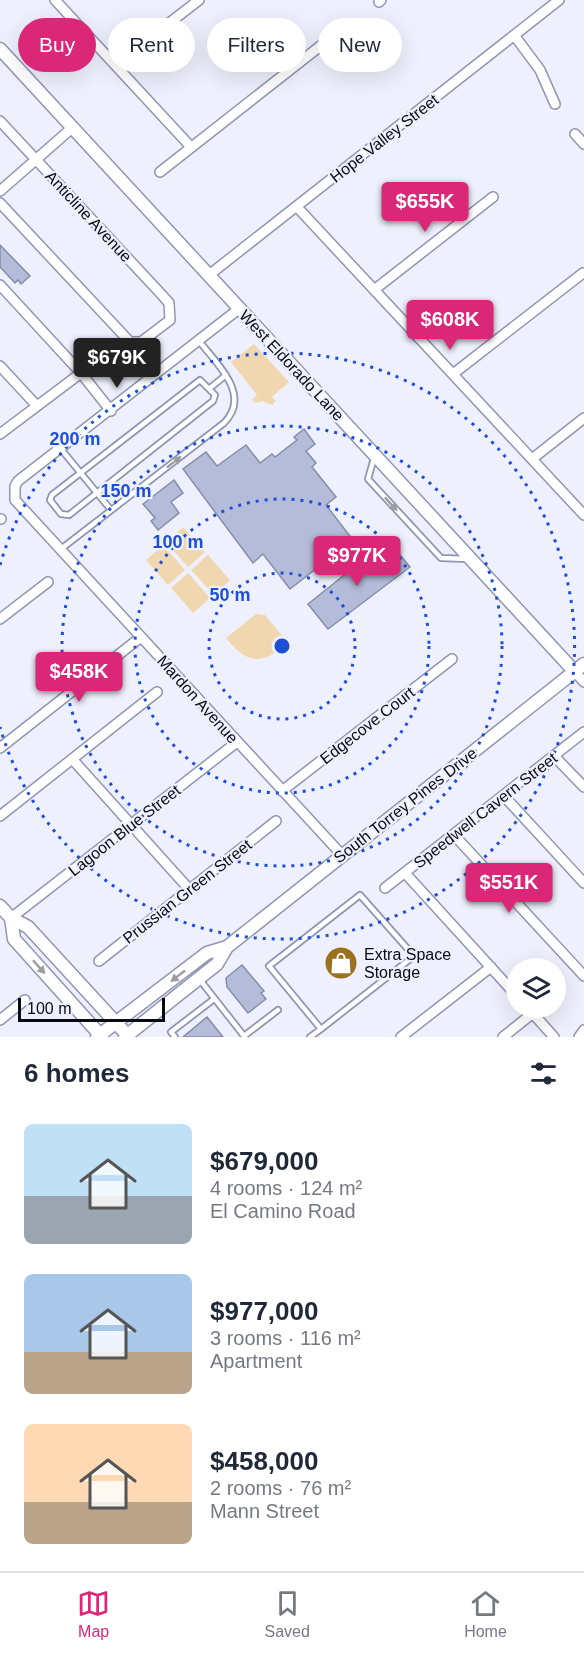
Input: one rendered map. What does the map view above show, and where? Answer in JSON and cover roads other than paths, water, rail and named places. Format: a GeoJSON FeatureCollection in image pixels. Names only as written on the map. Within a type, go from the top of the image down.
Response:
{"type":"FeatureCollection","features":[{"type":"Feature","properties":{"kind":"street"},"geometry":{"type":"LineString","coordinates":[[55,0],[108,57]]}},
{"type":"Feature","properties":{"kind":"street"},"geometry":{"type":"LineString","coordinates":[[176,18],[199,0]]}},
{"type":"Feature","properties":{"kind":"street","name":"Hope Valley Street"},"geometry":{"type":"LineString","coordinates":[[209,275],[559,0]]}},
{"type":"Feature","properties":{"kind":"street"},"geometry":{"type":"LineString","coordinates":[[514,35],[543,76],[555,104]]}},
{"type":"Feature","properties":{"kind":"street"},"geometry":{"type":"LineString","coordinates":[[160,172],[318,48]]}},
{"type":"Feature","properties":{"kind":"street","name":"West Eldorado Lane"},"geometry":{"type":"LineString","coordinates":[[0,49],[471,559],[579,668],[584,682]]}},
{"type":"Feature","properties":{"kind":"street"},"geometry":{"type":"LineString","coordinates":[[121,72],[190,147]]}},
{"type":"Feature","properties":{"kind":"street","name":"Anticline Avenue"},"geometry":{"type":"LineString","coordinates":[[0,121],[169,303],[171,315],[165,324],[141,342],[130,342],[0,203]]}},
{"type":"Feature","properties":{"kind":"street"},"geometry":{"type":"LineString","coordinates":[[0,190],[72,128]]}},
{"type":"Feature","properties":{"kind":"street"},"geometry":{"type":"LineString","coordinates":[[575,134],[584,144]]}},
{"type":"Feature","properties":{"kind":"street"},"geometry":{"type":"LineString","coordinates":[[374,290],[493,197]]}},
{"type":"Feature","properties":{"kind":"street"},"geometry":{"type":"LineString","coordinates":[[297,207],[584,515]]}},
{"type":"Feature","properties":{"kind":"street"},"geometry":{"type":"LineString","coordinates":[[453,374],[583,273]]}},
{"type":"Feature","properties":{"kind":"street"},"geometry":{"type":"LineString","coordinates":[[0,285],[81,373],[111,411]]}},
{"type":"Feature","properties":{"kind":"street"},"geometry":{"type":"LineString","coordinates":[[61,449],[240,308]]}},
{"type":"Feature","properties":{"kind":"street"},"geometry":{"type":"LineString","coordinates":[[0,366],[37,406]]}},
{"type":"Feature","properties":{"kind":"street"},"geometry":{"type":"LineString","coordinates":[[0,434],[81,373]]}},
{"type":"Feature","properties":{"kind":"street"},"geometry":{"type":"LineString","coordinates":[[532,459],[584,418]]}},
{"type":"Feature","properties":{"kind":"street","name":"Mardon Avenue"},"geometry":{"type":"LineString","coordinates":[[61,449],[15,486],[15,500],[18,506],[61,549],[342,855]]}},
{"type":"Feature","properties":{"kind":"street"},"geometry":{"type":"LineString","coordinates":[[0,619],[48,582]]}},
{"type":"Feature","properties":{"kind":"street"},"geometry":{"type":"LineString","coordinates":[[0,748],[141,637]]}},
{"type":"Feature","properties":{"kind":"street","name":"Edgecove Court"},"geometry":{"type":"LineString","coordinates":[[282,791],[452,658]]}},
{"type":"Feature","properties":{"kind":"street","name":"South Torrey Pines Drive"},"geometry":{"type":"LineString","coordinates":[[127,1036],[217,964],[227,947],[579,668]]}},
{"type":"Feature","properties":{"kind":"street"},"geometry":{"type":"LineString","coordinates":[[0,816],[157,692]]}},
{"type":"Feature","properties":{"kind":"street","name":"Speedwell Cavern Street"},"geometry":{"type":"LineString","coordinates":[[385,888],[584,732]]}},
{"type":"Feature","properties":{"kind":"street","name":"Lagoon Blue Street"},"geometry":{"type":"LineString","coordinates":[[11,918],[237,742]]}},
{"type":"Feature","properties":{"kind":"street"},"geometry":{"type":"LineString","coordinates":[[554,756],[584,788]]}},
{"type":"Feature","properties":{"kind":"street"},"geometry":{"type":"LineString","coordinates":[[73,760],[189,889]]}},
{"type":"Feature","properties":{"kind":"street"},"geometry":{"type":"LineString","coordinates":[[504,796],[584,883]]}},
{"type":"Feature","properties":{"kind":"street","name":"Prussian Green Street"},"geometry":{"type":"LineString","coordinates":[[99,961],[276,821]]}},
{"type":"Feature","properties":{"kind":"street"},"geometry":{"type":"LineString","coordinates":[[454,835],[584,975]]}},
{"type":"Feature","properties":{"kind":"street"},"geometry":{"type":"LineString","coordinates":[[405,873],[506,984]]}},
{"type":"Feature","properties":{"kind":"street"},"geometry":{"type":"LineString","coordinates":[[0,906],[11,918],[28,927],[127,1036]]}},
{"type":"Feature","properties":{"kind":"street"},"geometry":{"type":"LineString","coordinates":[[11,918],[14,939],[100,1036]]}},
{"type":"Feature","properties":{"kind":"street","name":"South Torrey Pines Drive"},"geometry":{"type":"LineString","coordinates":[[100,1036],[207,953],[227,947]]}},
{"type":"Feature","properties":{"kind":"street"},"geometry":{"type":"LineString","coordinates":[[401,1037],[491,967]]}},
{"type":"Feature","properties":{"kind":"street"},"geometry":{"type":"LineString","coordinates":[[0,1020],[25,1000]]}},
{"type":"Feature","properties":{"kind":"street"},"geometry":{"type":"LineString","coordinates":[[503,1037],[523,1018]]}},
{"type":"Feature","properties":{"kind":"street"},"geometry":{"type":"LineString","coordinates":[[537,1018],[554,1037]]}},
{"type":"Feature","properties":{"kind":"street"},"geometry":{"type":"LineString","coordinates":[[579,1037],[584,1030]]}},
{"type":"Feature","properties":{"kind":"lane"},"geometry":{"type":"LineString","coordinates":[[61,549],[228,419],[234,408],[235,394],[226,375],[198,341]]}},
{"type":"Feature","properties":{"kind":"lane"},"geometry":{"type":"LineString","coordinates":[[210,388],[226,375]]}},
{"type":"Feature","properties":{"kind":"lane"},"geometry":{"type":"LineString","coordinates":[[198,381],[203,381],[215,396],[213,401],[69,515],[61,514],[50,497],[79,471],[198,381]]}},
{"type":"Feature","properties":{"kind":"lane"},"geometry":{"type":"LineString","coordinates":[[61,449],[111,510]]}},
{"type":"Feature","properties":{"kind":"lane"},"geometry":{"type":"LineString","coordinates":[[375,455],[368,479],[432,549],[441,558],[471,559]]}},
{"type":"Feature","properties":{"kind":"lane"},"geometry":{"type":"LineString","coordinates":[[310,1037],[321,1029],[414,956],[360,896],[269,966],[321,1029]]}},
{"type":"Feature","properties":{"kind":"lane"},"geometry":{"type":"LineString","coordinates":[[199,979],[244,1036],[278,1010]]}},
{"type":"Feature","properties":{"kind":"lane"},"geometry":{"type":"LineString","coordinates":[[175,1037],[171,1032],[214,999]]}},
{"type":"Feature","properties":{"kind":"place","name":"Extra Space Storage"},"geometry":{"type":"Point","coordinates":[341,963]}}]}
